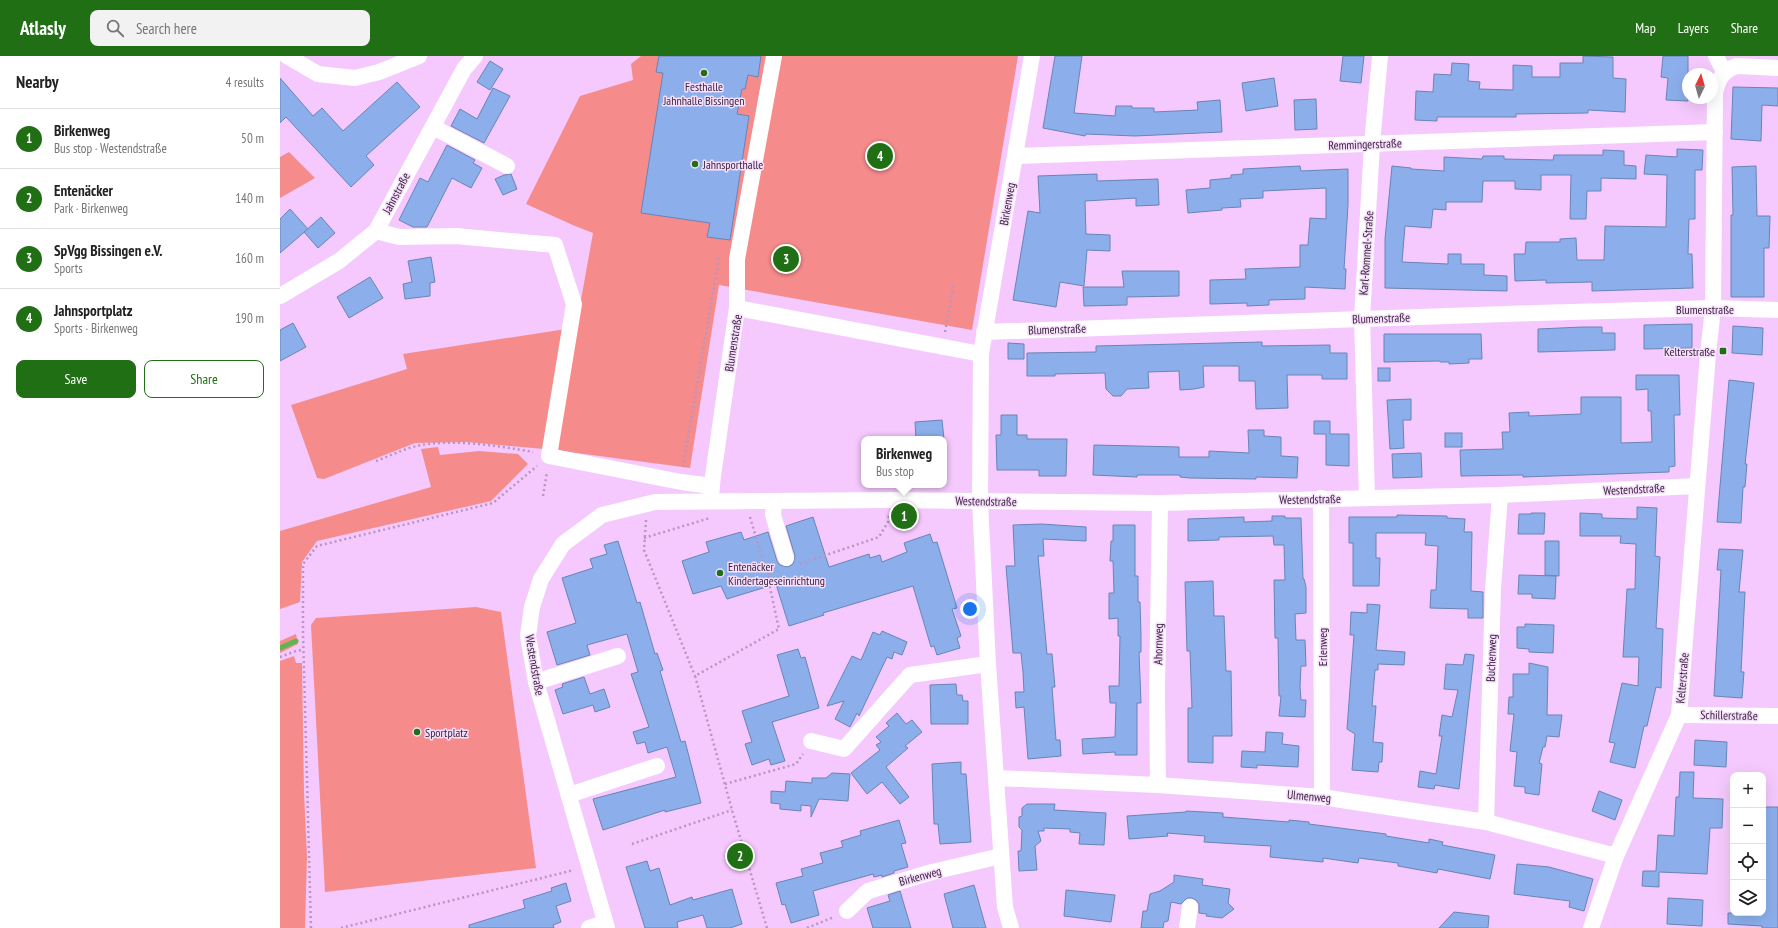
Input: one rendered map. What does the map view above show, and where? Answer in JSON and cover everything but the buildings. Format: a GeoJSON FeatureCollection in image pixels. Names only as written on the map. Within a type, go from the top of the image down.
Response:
{"type":"FeatureCollection","features":[{"type":"Feature","properties":{"kind":"street"},"geometry":{"type":"LineString","coordinates":[[287,56],[318,74],[355,78],[380,72],[419,56]]}},
{"type":"Feature","properties":{"kind":"street","name":"Jahnstraße"},"geometry":{"type":"LineString","coordinates":[[280,296],[339,261],[376,231],[464,69],[475,56]]}},
{"type":"Feature","properties":{"kind":"street"},"geometry":{"type":"LineString","coordinates":[[737,308],[737,259],[774,56]]}},
{"type":"Feature","properties":{"kind":"street","name":"Birkenweg"},"geometry":{"type":"LineString","coordinates":[[1011,928],[1005,907],[988,664],[980,501],[981,354],[1032,56]]}},
{"type":"Feature","properties":{"kind":"street","name":"Karl-Rommel-Straße"},"geometry":{"type":"LineString","coordinates":[[1366,498],[1362,318],[1372,144],[1380,56]]}},
{"type":"Feature","properties":{"kind":"street"},"geometry":{"type":"LineString","coordinates":[[1716,56],[1724,72],[1737,66],[1778,68]]}},
{"type":"Feature","properties":{"kind":"street","name":"Kelterstraße"},"geometry":{"type":"LineString","coordinates":[[1591,928],[1616,856],[1679,715],[1713,308],[1715,93],[1718,82],[1724,72]]}},
{"type":"Feature","properties":{"kind":"street"},"geometry":{"type":"LineString","coordinates":[[433,127],[507,166]]}},
{"type":"Feature","properties":{"kind":"street","name":"Remmingerstraße"},"geometry":{"type":"LineString","coordinates":[[1015,156],[1715,132]]}},
{"type":"Feature","properties":{"kind":"street"},"geometry":{"type":"LineString","coordinates":[[376,231],[399,237],[456,236],[555,244],[574,304],[549,456],[681,482],[712,486]]}},
{"type":"Feature","properties":{"kind":"street","name":"Blumenstraße"},"geometry":{"type":"LineString","coordinates":[[711,503],[712,486],[737,308],[942,348],[981,354]]}},
{"type":"Feature","properties":{"kind":"street","name":"Blumenstraße"},"geometry":{"type":"LineString","coordinates":[[984,332],[1362,318],[1713,308],[1778,310]]}},
{"type":"Feature","properties":{"kind":"street","name":"Westendstraße"},"geometry":{"type":"LineString","coordinates":[[589,928],[606,925],[536,682],[528,636],[532,607],[541,579],[548,567],[563,544],[602,515],[649,503],[891,500],[1160,503],[1321,498],[1500,495],[1697,486]]}},
{"type":"Feature","properties":{"kind":"street","name":"Buchenweg"},"geometry":{"type":"LineString","coordinates":[[1486,822],[1493,589],[1500,495]]}},
{"type":"Feature","properties":{"kind":"street","name":"Erlenweg"},"geometry":{"type":"LineString","coordinates":[[1321,498],[1322,797]]}},
{"type":"Feature","properties":{"kind":"street"},"geometry":{"type":"LineString","coordinates":[[774,502],[773,515],[788,564]]}},
{"type":"Feature","properties":{"kind":"street","name":"Ahornweg"},"geometry":{"type":"LineString","coordinates":[[1158,785],[1157,692],[1160,503]]}},
{"type":"Feature","properties":{"kind":"street"},"geometry":{"type":"LineString","coordinates":[[536,682],[618,656]]}},
{"type":"Feature","properties":{"kind":"street"},"geometry":{"type":"LineString","coordinates":[[811,741],[844,749],[910,674],[988,664]]}},
{"type":"Feature","properties":{"kind":"street","name":"Schillerstraße"},"geometry":{"type":"LineString","coordinates":[[1679,715],[1778,716]]}},
{"type":"Feature","properties":{"kind":"street"},"geometry":{"type":"LineString","coordinates":[[569,795],[657,766]]}},
{"type":"Feature","properties":{"kind":"street","name":"Ulmenweg"},"geometry":{"type":"LineString","coordinates":[[996,778],[1158,785],[1322,797],[1486,822],[1616,856]]}},
{"type":"Feature","properties":{"kind":"street","name":"Birkenweg"},"geometry":{"type":"LineString","coordinates":[[847,911],[868,891],[932,872],[1001,856]]}},
{"type":"Feature","properties":{"kind":"street"},"geometry":{"type":"LineString","coordinates":[[1187,928],[1190,907]]}},
{"type":"Feature","properties":{"kind":"path"},"geometry":{"type":"LineString","coordinates":[[681,482],[720,257]]}},
{"type":"Feature","properties":{"kind":"path"},"geometry":{"type":"LineString","coordinates":[[942,348],[954,283]]}},
{"type":"Feature","properties":{"kind":"path"},"geometry":{"type":"LineString","coordinates":[[376,461],[417,446],[439,443],[512,448],[549,456]]}},
{"type":"Feature","properties":{"kind":"path"},"geometry":{"type":"LineString","coordinates":[[543,496],[549,456]]}},
{"type":"Feature","properties":{"kind":"path"},"geometry":{"type":"LineString","coordinates":[[311,928],[303,650],[303,564],[317,546],[492,503],[549,456]]}},
{"type":"Feature","properties":{"kind":"path"},"geometry":{"type":"LineString","coordinates":[[767,574],[788,564],[879,537],[888,522],[891,500]]}},
{"type":"Feature","properties":{"kind":"path"},"geometry":{"type":"LineString","coordinates":[[695,676],[779,629],[767,574],[750,520],[749,502]]}},
{"type":"Feature","properties":{"kind":"path"},"geometry":{"type":"LineString","coordinates":[[649,503],[644,538],[644,550],[695,676],[732,810],[767,928]]}},
{"type":"Feature","properties":{"kind":"path"},"geometry":{"type":"LineString","coordinates":[[644,538],[710,519],[711,503]]}},
{"type":"Feature","properties":{"kind":"path"},"geometry":{"type":"LineString","coordinates":[[280,657],[303,650]]}},
{"type":"Feature","properties":{"kind":"path"},"geometry":{"type":"LineString","coordinates":[[725,784],[796,764],[811,741]]}},
{"type":"Feature","properties":{"kind":"path"},"geometry":{"type":"LineString","coordinates":[[632,844],[732,810]]}},
{"type":"Feature","properties":{"kind":"path"},"geometry":{"type":"LineString","coordinates":[[341,928],[588,866]]}},
{"type":"Feature","properties":{"kind":"path"},"geometry":{"type":"LineString","coordinates":[[807,928],[847,911]]}},
{"type":"Feature","properties":{"kind":"shaded area"},"geometry":{"type":"Polygon","coordinates":[[[641,56],[1018,56],[972,330],[719,285],[690,468],[554,450],[593,233],[526,204],[580,96],[633,80],[631,64],[641,56]]]}},
{"type":"Feature","properties":{"kind":"shaded area"},"geometry":{"type":"Polygon","coordinates":[[[289,152],[315,178],[280,198],[280,157],[289,152]]]}},
{"type":"Feature","properties":{"kind":"shaded area"},"geometry":{"type":"Polygon","coordinates":[[[566,329],[544,449],[467,442],[415,443],[324,479],[317,478],[291,405],[407,369],[403,354],[566,329]]]}},
{"type":"Feature","properties":{"kind":"shaded area"},"geometry":{"type":"Polygon","coordinates":[[[438,447],[440,455],[479,451],[518,454],[528,464],[491,501],[317,541],[302,562],[300,602],[280,609],[280,531],[431,487],[421,449],[438,447]]]}},
{"type":"Feature","properties":{"kind":"shaded area","name":"Sportplatz"},"geometry":{"type":"Polygon","coordinates":[[[476,607],[501,612],[536,868],[325,892],[311,625],[316,618],[476,607]]]}},
{"type":"Feature","properties":{"kind":"shaded area"},"geometry":{"type":"Polygon","coordinates":[[[296,634],[298,644],[280,653],[280,641],[296,634]]]}},
{"type":"Feature","properties":{"kind":"shaded area"},"geometry":{"type":"Polygon","coordinates":[[[294,656],[296,663],[302,663],[304,792],[307,857],[305,928],[280,928],[280,661],[294,656]]]}},
{"type":"Feature","properties":{"kind":"waterway"},"geometry":{"type":"LineString","coordinates":[[280,648],[296,641]]}},
{"type":"Feature","properties":{"kind":"place","name":"Festhalle Jahnhalle Bissingen"},"geometry":{"type":"Point","coordinates":[704,73]}},
{"type":"Feature","properties":{"kind":"place","name":"Jahnsportplatz"},"geometry":{"type":"Point","coordinates":[880,156]}},
{"type":"Feature","properties":{"kind":"place","name":"Jahnsporthalle"},"geometry":{"type":"Point","coordinates":[695,164]}},
{"type":"Feature","properties":{"kind":"place","name":"SpVgg Bissingen e.V."},"geometry":{"type":"Point","coordinates":[786,259]}},
{"type":"Feature","properties":{"kind":"place","name":"Kelterstraße"},"geometry":{"type":"Point","coordinates":[1723,351]}},
{"type":"Feature","properties":{"kind":"place","name":"Birkenweg"},"geometry":{"type":"Point","coordinates":[904,516]}},
{"type":"Feature","properties":{"kind":"place","name":"Entenäcker Kindertageseinrichtung"},"geometry":{"type":"Point","coordinates":[720,573]}},
{"type":"Feature","properties":{"kind":"place","name":"Sportplatz"},"geometry":{"type":"Point","coordinates":[417,732]}},
{"type":"Feature","properties":{"kind":"place","name":"Entenäcker"},"geometry":{"type":"Point","coordinates":[740,856]}}]}
